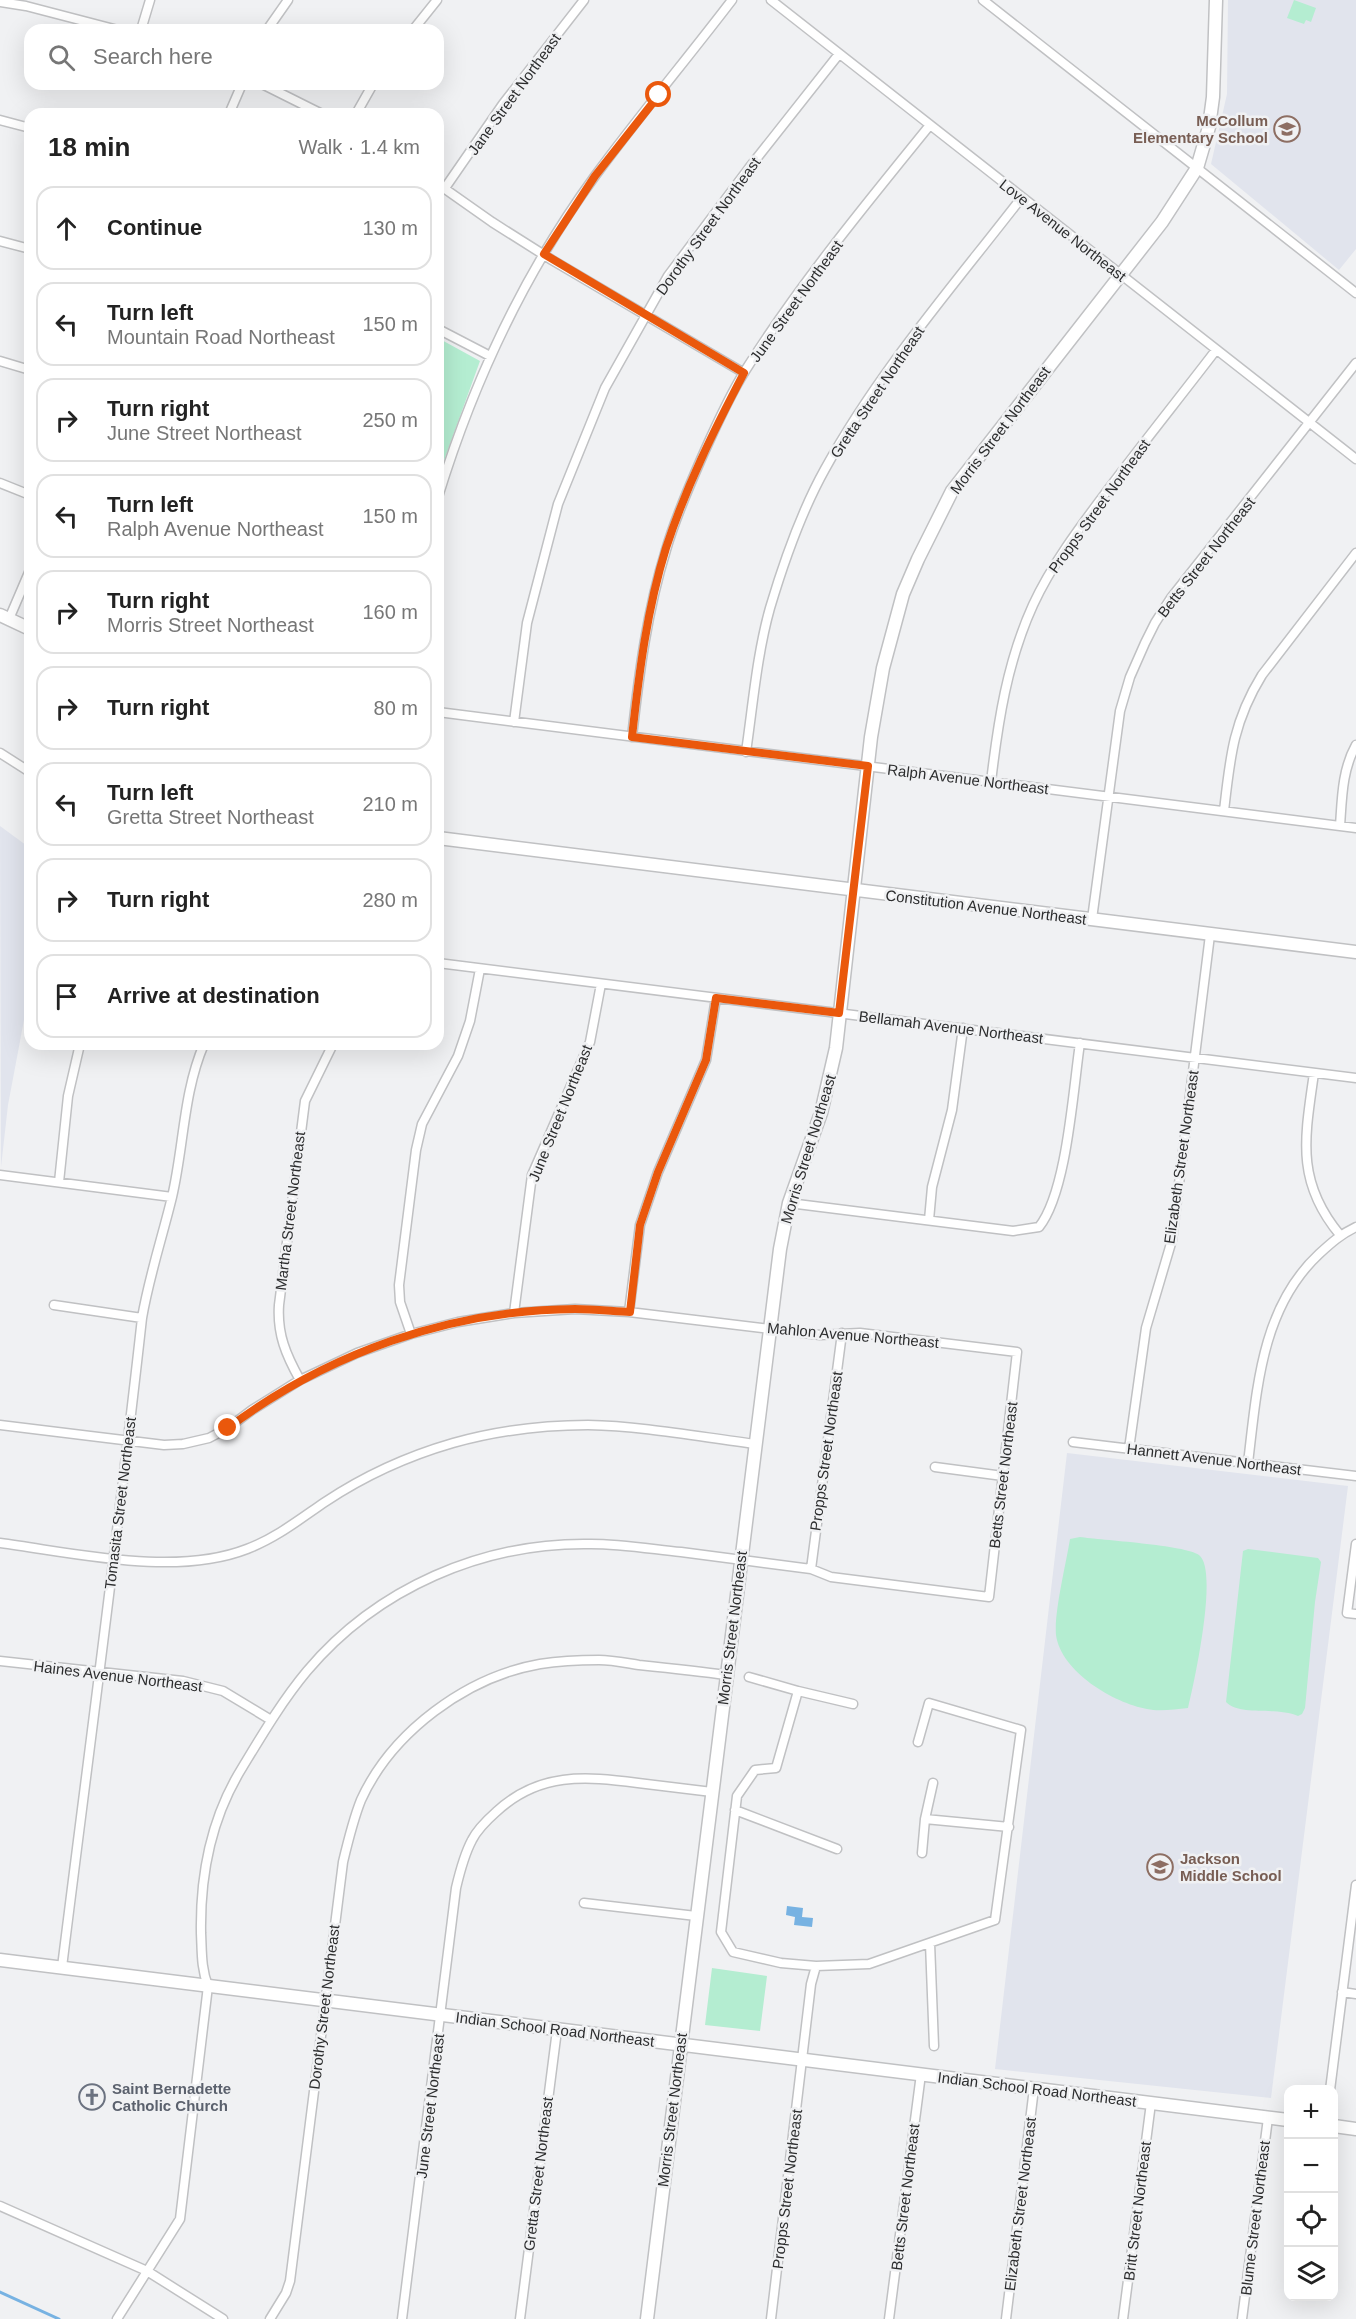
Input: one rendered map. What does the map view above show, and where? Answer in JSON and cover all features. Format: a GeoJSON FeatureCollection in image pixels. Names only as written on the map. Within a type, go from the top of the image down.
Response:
{"type":"FeatureCollection","features":[{"type":"Feature","properties":{"kind":"street"},"geometry":{"type":"LineString","coordinates":[[143,24],[150,0]]}},
{"type":"Feature","properties":{"kind":"street"},"geometry":{"type":"LineString","coordinates":[[271,24],[288,0]]}},
{"type":"Feature","properties":{"kind":"street"},"geometry":{"type":"LineString","coordinates":[[418,24],[436,0]]}},
{"type":"Feature","properties":{"kind":"street","name":"Jane Street Northeast"},"geometry":{"type":"LineString","coordinates":[[444,182],[584,0]]}},
{"type":"Feature","properties":{"kind":"street"},"geometry":{"type":"LineString","coordinates":[[444,480],[472,398],[490,356],[544,254],[595,176],[732,0]]}},
{"type":"Feature","properties":{"kind":"street","name":"Love Avenue Northeast"},"geometry":{"type":"LineString","coordinates":[[771,0],[1356,459]]}},
{"type":"Feature","properties":{"kind":"street"},"geometry":{"type":"LineString","coordinates":[[983,0],[1356,293]]}},
{"type":"Feature","properties":{"kind":"street","name":"Morris Street Northeast"},"geometry":{"type":"LineString","coordinates":[[647,2319],[780,1249],[789,1203],[821,1113],[836,1048],[868,766],[883,668],[897,615],[918,559],[952,491],[1169,212],[1197,168],[1209,127],[1213,97],[1216,0]]}},
{"type":"Feature","properties":{"kind":"street"},"geometry":{"type":"LineString","coordinates":[[0,2],[26,3],[98,24]]}},
{"type":"Feature","properties":{"kind":"street","name":"Dorothy Street Northeast"},"geometry":{"type":"LineString","coordinates":[[514,722],[528,623],[558,504],[605,388],[668,276],[839,54]]}},
{"type":"Feature","properties":{"kind":"street"},"geometry":{"type":"LineString","coordinates":[[232,108],[239,90]]}},
{"type":"Feature","properties":{"kind":"street"},"geometry":{"type":"LineString","coordinates":[[274,90],[309,108]]}},
{"type":"Feature","properties":{"kind":"street"},"geometry":{"type":"LineString","coordinates":[[359,108],[370,90]]}},
{"type":"Feature","properties":{"kind":"street"},"geometry":{"type":"LineString","coordinates":[[0,120],[24,126]]}},
{"type":"Feature","properties":{"kind":"street","name":"June Street Northeast"},"geometry":{"type":"LineString","coordinates":[[632,737],[650,608],[666,549],[709,441],[744,373],[810,278],[930,125]]}},
{"type":"Feature","properties":{"kind":"street"},"geometry":{"type":"LineString","coordinates":[[444,188],[492,222],[645,316],[744,373]]}},
{"type":"Feature","properties":{"kind":"street","name":"Gretta Street Northeast"},"geometry":{"type":"LineString","coordinates":[[746,752],[769,611],[800,524],[824,471],[855,418],[902,351],[1022,197]]}},
{"type":"Feature","properties":{"kind":"street"},"geometry":{"type":"LineString","coordinates":[[0,242],[24,248]]}},
{"type":"Feature","properties":{"kind":"street"},"geometry":{"type":"LineString","coordinates":[[444,332],[490,356]]}},
{"type":"Feature","properties":{"kind":"street","name":"Propps Street Northeast"},"geometry":{"type":"LineString","coordinates":[[991,782],[998,721],[1006,682],[1032,606],[1076,531],[1216,350]]}},
{"type":"Feature","properties":{"kind":"street"},"geometry":{"type":"LineString","coordinates":[[0,361],[24,368]]}},
{"type":"Feature","properties":{"kind":"street","name":"Betts Street Northeast"},"geometry":{"type":"LineString","coordinates":[[1092,919],[1120,711],[1130,677],[1155,623],[1171,598],[1356,363]]}},
{"type":"Feature","properties":{"kind":"street"},"geometry":{"type":"LineString","coordinates":[[0,483],[24,493]]}},
{"type":"Feature","properties":{"kind":"street"},"geometry":{"type":"LineString","coordinates":[[1224,811],[1232,744],[1250,694],[1275,657],[1356,553]]}},
{"type":"Feature","properties":{"kind":"street"},"geometry":{"type":"LineString","coordinates":[[24,581],[5,617],[24,626]]}},
{"type":"Feature","properties":{"kind":"street","name":"Ralph Avenue Northeast"},"geometry":{"type":"LineString","coordinates":[[444,713],[1356,828]]}},
{"type":"Feature","properties":{"kind":"street"},"geometry":{"type":"LineString","coordinates":[[1340,826],[1344,778],[1348,761],[1356,745]]}},
{"type":"Feature","properties":{"kind":"street"},"geometry":{"type":"LineString","coordinates":[[0,753],[24,768]]}},
{"type":"Feature","properties":{"kind":"street","name":"Constitution Avenue Northeast"},"geometry":{"type":"LineString","coordinates":[[444,839],[1356,952]]}},
{"type":"Feature","properties":{"kind":"street","name":"Elizabeth Street Northeast"},"geometry":{"type":"LineString","coordinates":[[1129,1449],[1146,1328],[1172,1240],[1210,934]]}},
{"type":"Feature","properties":{"kind":"street","name":"Bellamah Avenue Northeast"},"geometry":{"type":"LineString","coordinates":[[444,964],[1356,1078]]}},
{"type":"Feature","properties":{"kind":"street"},"geometry":{"type":"LineString","coordinates":[[411,1334],[400,1302],[399,1285],[416,1150],[422,1124],[458,1056],[470,1021],[480,969]]}},
{"type":"Feature","properties":{"kind":"street","name":"June Street Northeast"},"geometry":{"type":"LineString","coordinates":[[514,1313],[532,1176],[590,1042],[601,984]]}},
{"type":"Feature","properties":{"kind":"street"},"geometry":{"type":"LineString","coordinates":[[630,1312],[640,1225],[658,1172],[706,1060],[716,998]]}},
{"type":"Feature","properties":{"kind":"street"},"geometry":{"type":"LineString","coordinates":[[929,1220],[932,1187],[952,1110],[963,1028]]}},
{"type":"Feature","properties":{"kind":"street"},"geometry":{"type":"LineString","coordinates":[[789,1203],[1013,1231],[1039,1227],[1048,1216],[1055,1199],[1064,1155],[1080,1043]]}},
{"type":"Feature","properties":{"kind":"street"},"geometry":{"type":"LineString","coordinates":[[59,1182],[69,1096],[79,1050]]}},
{"type":"Feature","properties":{"kind":"street","name":"Tomasita Street Northeast"},"geometry":{"type":"LineString","coordinates":[[62,1967],[142,1318],[148,1281],[172,1197],[190,1081],[202,1050]]}},
{"type":"Feature","properties":{"kind":"street","name":"Martha Street Northeast"},"geometry":{"type":"LineString","coordinates":[[300,1380],[281,1342],[278,1322],[279,1305],[305,1101],[330,1050]]}},
{"type":"Feature","properties":{"kind":"street"},"geometry":{"type":"LineString","coordinates":[[1314,1073],[1305,1146],[1307,1168],[1312,1190],[1321,1209],[1340,1235]]}},
{"type":"Feature","properties":{"kind":"street"},"geometry":{"type":"LineString","coordinates":[[0,1175],[172,1197]]}},
{"type":"Feature","properties":{"kind":"street"},"geometry":{"type":"LineString","coordinates":[[1248,1463],[1255,1399],[1267,1339],[1274,1321],[1289,1290],[1309,1264],[1340,1235],[1356,1227]]}},
{"type":"Feature","properties":{"kind":"street"},"geometry":{"type":"LineString","coordinates":[[54,1305],[142,1318]]}},
{"type":"Feature","properties":{"kind":"street","name":"Mahlon Avenue Northeast"},"geometry":{"type":"LineString","coordinates":[[0,1425],[164,1445],[183,1444],[209,1438],[300,1380],[357,1353],[411,1334],[458,1322],[514,1313],[575,1309],[630,1312],[820,1335],[860,1333],[1017,1352]]}},
{"type":"Feature","properties":{"kind":"street","name":"Propps Street Northeast"},"geometry":{"type":"LineString","coordinates":[[811,1569],[842,1333]]}},
{"type":"Feature","properties":{"kind":"street","name":"Betts Street Northeast"},"geometry":{"type":"LineString","coordinates":[[811,1569],[831,1577],[989,1597],[1017,1352]]}},
{"type":"Feature","properties":{"kind":"street"},"geometry":{"type":"LineString","coordinates":[[0,1543],[160,1562],[222,1557],[248,1549],[284,1531],[327,1501],[374,1473],[452,1443],[545,1427],[589,1425],[629,1428],[755,1444]]}},
{"type":"Feature","properties":{"kind":"street","name":"Hannett Avenue Northeast"},"geometry":{"type":"LineString","coordinates":[[1073,1442],[1356,1476]]}},
{"type":"Feature","properties":{"kind":"street"},"geometry":{"type":"LineString","coordinates":[[934,1467],[1003,1476]]}},
{"type":"Feature","properties":{"kind":"street"},"geometry":{"type":"LineString","coordinates":[[117,2319],[180,2219],[208,1986],[202,1970],[200,1907],[202,1880],[208,1851],[228,1792],[271,1720],[307,1671],[359,1621],[396,1595],[455,1566],[525,1547],[567,1544],[617,1545],[811,1569]]}},
{"type":"Feature","properties":{"kind":"street"},"geometry":{"type":"LineString","coordinates":[[1352,1613],[1356,1544]]}},
{"type":"Feature","properties":{"kind":"street","name":"Dorothy Street Northeast"},"geometry":{"type":"LineString","coordinates":[[270,2319],[286,2294],[290,2281],[343,1862],[362,1800],[375,1776],[406,1735],[427,1716],[459,1694],[499,1676],[539,1664],[602,1660],[726,1675]]}},
{"type":"Feature","properties":{"kind":"street","name":"Haines Avenue Northeast"},"geometry":{"type":"LineString","coordinates":[[0,1661],[183,1682],[223,1691],[271,1720]]}},
{"type":"Feature","properties":{"kind":"street"},"geometry":{"type":"LineString","coordinates":[[749,1677],[853,1704]]}},
{"type":"Feature","properties":{"kind":"street"},"geometry":{"type":"LineString","coordinates":[[798,1691],[776,1768],[755,1770],[737,1796],[721,1932],[733,1952],[781,1963],[816,1966],[869,1964],[995,1920],[1021,1730],[929,1703],[918,1742]]}},
{"type":"Feature","properties":{"kind":"street","name":"June Street Northeast"},"geometry":{"type":"LineString","coordinates":[[402,2319],[456,1888],[463,1861],[473,1838],[507,1802],[533,1787],[556,1780],[583,1777],[712,1792]]}},
{"type":"Feature","properties":{"kind":"street"},"geometry":{"type":"LineString","coordinates":[[922,1853],[925,1819],[933,1783]]}},
{"type":"Feature","properties":{"kind":"street"},"geometry":{"type":"LineString","coordinates":[[735,1810],[837,1849]]}},
{"type":"Feature","properties":{"kind":"street"},"geometry":{"type":"LineString","coordinates":[[925,1819],[1009,1827]]}},
{"type":"Feature","properties":{"kind":"street"},"geometry":{"type":"LineString","coordinates":[[1331,2085],[1356,1885]]}},
{"type":"Feature","properties":{"kind":"street"},"geometry":{"type":"LineString","coordinates":[[584,1903],[696,1917]]}},
{"type":"Feature","properties":{"kind":"street"},"geometry":{"type":"LineString","coordinates":[[930,1943],[934,2046]]}},
{"type":"Feature","properties":{"kind":"street","name":"Indian School Road Northeast"},"geometry":{"type":"LineString","coordinates":[[0,1960],[1284,2120]]}},
{"type":"Feature","properties":{"kind":"street","name":"Propps Street Northeast"},"geometry":{"type":"LineString","coordinates":[[771,2319],[811,1984],[816,1966]]}},
{"type":"Feature","properties":{"kind":"street"},"geometry":{"type":"LineString","coordinates":[[1342,1992],[1356,1994]]}},
{"type":"Feature","properties":{"kind":"street","name":"Gretta Street Northeast"},"geometry":{"type":"LineString","coordinates":[[520,2319],[557,2030]]}},
{"type":"Feature","properties":{"kind":"street","name":"Betts Street Northeast"},"geometry":{"type":"LineString","coordinates":[[889,2319],[921,2074]]}},
{"type":"Feature","properties":{"kind":"street","name":"Elizabeth Street Northeast"},"geometry":{"type":"LineString","coordinates":[[1006,2319],[1034,2088]]}},
{"type":"Feature","properties":{"kind":"street","name":"Britt Street Northeast"},"geometry":{"type":"LineString","coordinates":[[1123,2319],[1151,2103]]}},
{"type":"Feature","properties":{"kind":"street","name":"Blume Street Northeast"},"geometry":{"type":"LineString","coordinates":[[1242,2319],[1268,2118]]}},
{"type":"Feature","properties":{"kind":"street"},"geometry":{"type":"LineString","coordinates":[[1338,2126],[1356,2128]]}},
{"type":"Feature","properties":{"kind":"street"},"geometry":{"type":"LineString","coordinates":[[0,2206],[147,2271],[223,2319]]}},
{"type":"Feature","properties":{"kind":"shaded area","name":"McCollum Elementary School"},"geometry":{"type":"Polygon","coordinates":[[[1228,0],[1356,0],[1356,249],[1339,270],[1211,164],[1227,94],[1228,0]]]}},
{"type":"Feature","properties":{"kind":"shaded area"},"geometry":{"type":"Polygon","coordinates":[[[0,826],[24,844],[24,1020],[8,1105],[1,1167],[0,826]]]}},
{"type":"Feature","properties":{"kind":"shaded area","name":"Jackson Middle School"},"geometry":{"type":"Polygon","coordinates":[[[1067,1453],[1348,1486],[1271,2098],[995,2069],[1067,1453]]]}},
{"type":"Feature","properties":{"kind":"green space"},"geometry":{"type":"Polygon","coordinates":[[[1294,0],[1316,8],[1311,22],[1306,20],[1304,24],[1287,18],[1294,0]]]}},
{"type":"Feature","properties":{"kind":"green space"},"geometry":{"type":"Polygon","coordinates":[[[444,341],[480,361],[444,460],[444,341]]]}},
{"type":"Feature","properties":{"kind":"green space"},"geometry":{"type":"Polygon","coordinates":[[[1080,1537],[1178,1548],[1199,1555],[1205,1565],[1206,1603],[1188,1708],[1152,1710],[1120,1700],[1091,1684],[1078,1673],[1060,1649],[1056,1625],[1061,1588],[1070,1539],[1080,1537]]]}},
{"type":"Feature","properties":{"kind":"green space"},"geometry":{"type":"Polygon","coordinates":[[[1248,1549],[1318,1558],[1321,1562],[1305,1708],[1298,1716],[1289,1713],[1241,1709],[1226,1702],[1243,1551],[1248,1549]]]}},
{"type":"Feature","properties":{"kind":"green space"},"geometry":{"type":"Polygon","coordinates":[[[712,1968],[767,1976],[760,2031],[705,2025],[712,1968]]]}},
{"type":"Feature","properties":{"kind":"water"},"geometry":{"type":"Polygon","coordinates":[[[787,1906],[803,1908],[802,1917],[813,1918],[812,1927],[794,1925],[795,1917],[786,1915],[787,1906]]]}},
{"type":"Feature","properties":{"kind":"waterway"},"geometry":{"type":"LineString","coordinates":[[0,2292],[59,2319]]}},
{"type":"Feature","properties":{"kind":"place","name":"McCollum Elementary School"},"geometry":{"type":"Point","coordinates":[1287,129]}},
{"type":"Feature","properties":{"kind":"place","name":"Jackson Middle School"},"geometry":{"type":"Point","coordinates":[1160,1867]}},
{"type":"Feature","properties":{"kind":"place","name":"Saint Bernadette Catholic Church"},"geometry":{"type":"Point","coordinates":[92,2097]}},
{"type":"Feature","properties":{"kind":"route"},"geometry":{"type":"LineString","coordinates":[[228,1428],[300,1380],[357,1353],[411,1334],[458,1322],[514,1313],[575,1309],[630,1312],[640,1225],[658,1172],[706,1060],[716,998],[839,1013],[868,766],[632,737],[650,608],[666,549],[684,499],[714,431],[744,373],[544,254],[595,176],[659,95]]}}]}
